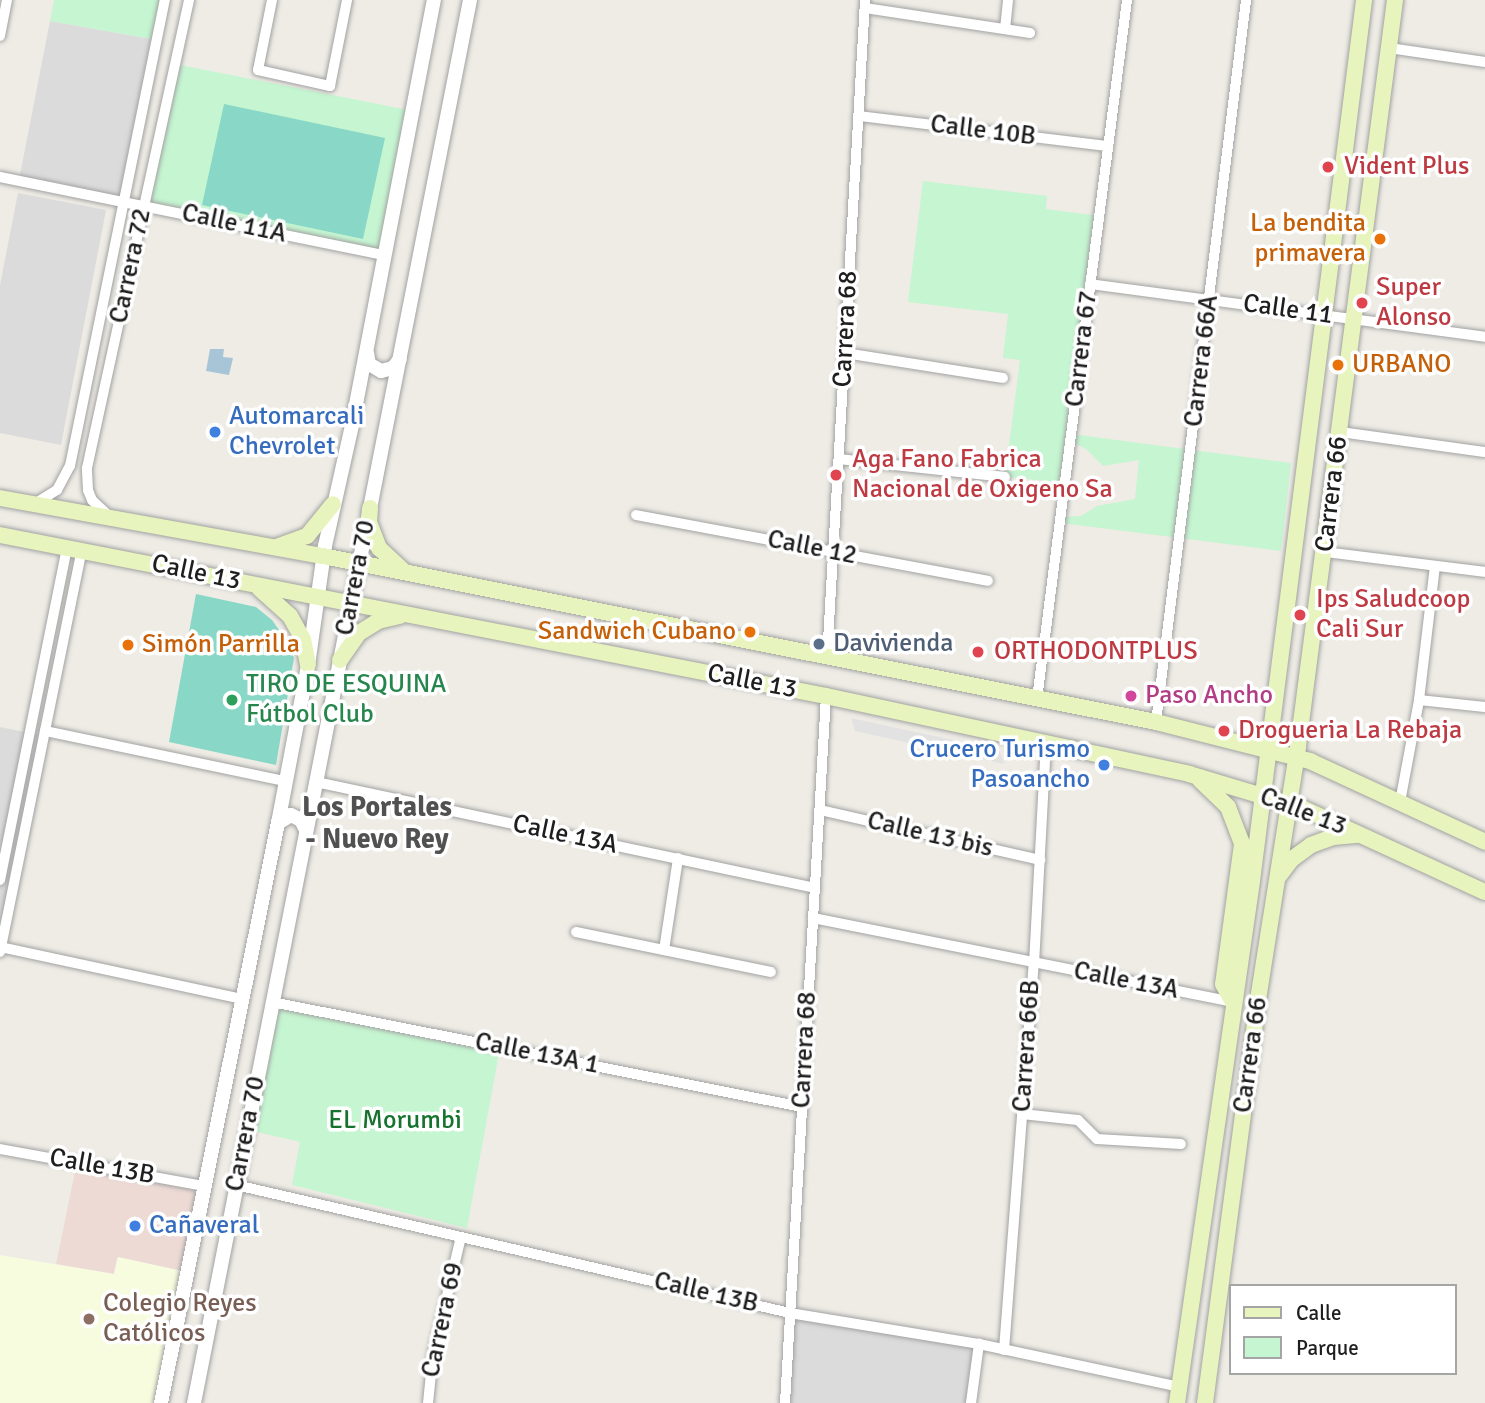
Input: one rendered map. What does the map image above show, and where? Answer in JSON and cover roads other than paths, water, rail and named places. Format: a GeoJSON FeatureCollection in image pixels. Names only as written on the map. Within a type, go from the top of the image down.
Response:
{"type":"FeatureCollection","features":[{"type":"Feature","properties":{"kind":"main road","name":"Carrera 66"},"geometry":{"type":"LineString","coordinates":[[1178,1395],[1252,881],[1364,0]]}},
{"type":"Feature","properties":{"kind":"main road","name":"Carrera 66"},"geometry":{"type":"LineString","coordinates":[[1205,1403],[1275,884],[1290,804],[1325,552],[1395,0]]}},
{"type":"Feature","properties":{"kind":"main road","name":"Calle 13"},"geometry":{"type":"LineString","coordinates":[[0,498],[323,556],[1156,722],[1297,757],[1485,842]]}},
{"type":"Feature","properties":{"kind":"main road"},"geometry":{"type":"LineString","coordinates":[[272,547],[290,544],[307,536],[333,504]]}},
{"type":"Feature","properties":{"kind":"main road"},"geometry":{"type":"LineString","coordinates":[[369,508],[369,522],[379,548],[396,566],[419,575]]}},
{"type":"Feature","properties":{"kind":"main road","name":"Calle 13"},"geometry":{"type":"LineString","coordinates":[[0,535],[826,696],[1189,774],[1290,804],[1485,892]]}},
{"type":"Feature","properties":{"kind":"main road"},"geometry":{"type":"LineString","coordinates":[[251,584],[273,598],[290,616],[303,639],[308,664]]}},
{"type":"Feature","properties":{"kind":"main road"},"geometry":{"type":"LineString","coordinates":[[340,660],[352,641],[368,626],[388,618],[410,615]]}},
{"type":"Feature","properties":{"kind":"main road"},"geometry":{"type":"LineString","coordinates":[[1189,774],[1205,783],[1223,801],[1237,825],[1242,844],[1223,984],[1233,1002]]}},
{"type":"Feature","properties":{"kind":"main road"},"geometry":{"type":"LineString","coordinates":[[1275,884],[1292,859],[1311,845],[1333,837],[1362,835]]}},
{"type":"Feature","properties":{"kind":"main road"},"geometry":{"type":"LineString","coordinates":[[1204,1207],[1230,1211]]}},
{"type":"Feature","properties":{"kind":"street"},"geometry":{"type":"LineString","coordinates":[[0,36],[7,0]]}},
{"type":"Feature","properties":{"kind":"street","name":"Carrera 72"},"geometry":{"type":"LineString","coordinates":[[33,504],[57,490],[70,466],[165,0]]}},
{"type":"Feature","properties":{"kind":"street","name":"Carrera 72"},"geometry":{"type":"LineString","coordinates":[[118,520],[99,509],[88,490],[86,479],[189,0]]}},
{"type":"Feature","properties":{"kind":"street"},"geometry":{"type":"LineString","coordinates":[[272,0],[258,70],[330,86],[347,0]]}},
{"type":"Feature","properties":{"kind":"street","name":"Carrera 70"},"geometry":{"type":"LineString","coordinates":[[161,1403],[278,823],[308,664],[315,598],[323,556],[435,0]]}},
{"type":"Feature","properties":{"kind":"street","name":"Carrera 70"},"geometry":{"type":"LineString","coordinates":[[194,1403],[470,0]]}},
{"type":"Feature","properties":{"kind":"street"},"geometry":{"type":"LineString","coordinates":[[1005,29],[1008,0]]}},
{"type":"Feature","properties":{"kind":"street","name":"Carrera 67"},"geometry":{"type":"LineString","coordinates":[[1037,699],[1127,0]]}},
{"type":"Feature","properties":{"kind":"street","name":"Carrera 66A"},"geometry":{"type":"LineString","coordinates":[[1156,722],[1246,0]]}},
{"type":"Feature","properties":{"kind":"street"},"geometry":{"type":"LineString","coordinates":[[865,4],[1030,33]]}},
{"type":"Feature","properties":{"kind":"street","name":"Carrera 68"},"geometry":{"type":"LineString","coordinates":[[827,657],[865,4]]}},
{"type":"Feature","properties":{"kind":"street"},"geometry":{"type":"LineString","coordinates":[[1389,48],[1485,62]]}},
{"type":"Feature","properties":{"kind":"street","name":"Calle 10B"},"geometry":{"type":"LineString","coordinates":[[859,116],[1108,146]]}},
{"type":"Feature","properties":{"kind":"street","name":"Calle 11A"},"geometry":{"type":"LineString","coordinates":[[0,177],[123,199],[385,255]]}},
{"type":"Feature","properties":{"kind":"street","name":"Calle 11"},"geometry":{"type":"LineString","coordinates":[[1090,284],[1485,337]]}},
{"type":"Feature","properties":{"kind":"street"},"geometry":{"type":"LineString","coordinates":[[366,351],[369,364],[381,371],[393,368],[401,357]]}},
{"type":"Feature","properties":{"kind":"street"},"geometry":{"type":"LineString","coordinates":[[845,353],[1003,378]]}},
{"type":"Feature","properties":{"kind":"street"},"geometry":{"type":"LineString","coordinates":[[1340,432],[1485,452]]}},
{"type":"Feature","properties":{"kind":"street"},"geometry":{"type":"LineString","coordinates":[[839,459],[1005,477]]}},
{"type":"Feature","properties":{"kind":"street","name":"Calle 12"},"geometry":{"type":"LineString","coordinates":[[636,515],[989,581]]}},
{"type":"Feature","properties":{"kind":"street"},"geometry":{"type":"LineString","coordinates":[[0,880],[45,657],[74,548]]}},
{"type":"Feature","properties":{"kind":"street"},"geometry":{"type":"LineString","coordinates":[[74,548],[60,660],[0,949],[242,999]]}},
{"type":"Feature","properties":{"kind":"street"},"geometry":{"type":"LineString","coordinates":[[1325,552],[1485,572]]}},
{"type":"Feature","properties":{"kind":"street"},"geometry":{"type":"LineString","coordinates":[[1400,802],[1419,700],[1435,566]]}},
{"type":"Feature","properties":{"kind":"street"},"geometry":{"type":"LineString","coordinates":[[45,657],[60,660]]}},
{"type":"Feature","properties":{"kind":"street","name":"Carrera 68"},"geometry":{"type":"LineString","coordinates":[[785,1403],[826,696]]}},
{"type":"Feature","properties":{"kind":"street"},"geometry":{"type":"LineString","coordinates":[[1419,700],[1485,707]]}},
{"type":"Feature","properties":{"kind":"street"},"geometry":{"type":"LineString","coordinates":[[45,731],[285,781]]}},
{"type":"Feature","properties":{"kind":"street","name":"Carrera 66B"},"geometry":{"type":"LineString","coordinates":[[1004,1350],[1034,964],[1046,743]]}},
{"type":"Feature","properties":{"kind":"street","name":"Calle 13A"},"geometry":{"type":"LineString","coordinates":[[316,782],[815,888]]}},
{"type":"Feature","properties":{"kind":"street","name":"Calle 13 bis"},"geometry":{"type":"LineString","coordinates":[[820,810],[1040,860]]}},
{"type":"Feature","properties":{"kind":"street"},"geometry":{"type":"LineString","coordinates":[[278,823],[291,815],[302,820],[306,830]]}},
{"type":"Feature","properties":{"kind":"street"},"geometry":{"type":"LineString","coordinates":[[9,835],[23,838]]}},
{"type":"Feature","properties":{"kind":"street"},"geometry":{"type":"LineString","coordinates":[[664,950],[678,858]]}},
{"type":"Feature","properties":{"kind":"street","name":"Calle 13A"},"geometry":{"type":"LineString","coordinates":[[813,918],[1233,1002]]}},
{"type":"Feature","properties":{"kind":"street"},"geometry":{"type":"LineString","coordinates":[[576,932],[771,972]]}},
{"type":"Feature","properties":{"kind":"street","name":"Calle 13A 1"},"geometry":{"type":"LineString","coordinates":[[272,1002],[802,1107]]}},
{"type":"Feature","properties":{"kind":"street"},"geometry":{"type":"LineString","coordinates":[[1022,1114],[1078,1120],[1097,1139],[1181,1144]]}},
{"type":"Feature","properties":{"kind":"street","name":"Calle 13B"},"geometry":{"type":"LineString","coordinates":[[0,1149],[204,1186]]}},
{"type":"Feature","properties":{"kind":"street","name":"Calle 13B"},"geometry":{"type":"LineString","coordinates":[[236,1185],[790,1313],[979,1344],[1178,1395]]}},
{"type":"Feature","properties":{"kind":"street","name":"Carrera 69"},"geometry":{"type":"LineString","coordinates":[[428,1403],[433,1355],[461,1237]]}},
{"type":"Feature","properties":{"kind":"street"},"geometry":{"type":"LineString","coordinates":[[971,1403],[979,1344]]}},
{"type":"Feature","properties":{"kind":"place","name":"Vident Plus"},"geometry":{"type":"Point","coordinates":[1328,167]}},
{"type":"Feature","properties":{"kind":"place","name":"La bendita primavera"},"geometry":{"type":"Point","coordinates":[1380,239]}},
{"type":"Feature","properties":{"kind":"place","name":"Super Alonso"},"geometry":{"type":"Point","coordinates":[1362,303]}},
{"type":"Feature","properties":{"kind":"place","name":"URBANO"},"geometry":{"type":"Point","coordinates":[1338,365]}},
{"type":"Feature","properties":{"kind":"place","name":"Automarcali Chevrolet"},"geometry":{"type":"Point","coordinates":[215,432]}},
{"type":"Feature","properties":{"kind":"place","name":"Aga Fano Fabrica Nacional de Oxigeno Sa"},"geometry":{"type":"Point","coordinates":[836,475]}},
{"type":"Feature","properties":{"kind":"place","name":"Ips Saludcoop Cali Sur"},"geometry":{"type":"Point","coordinates":[1300,615]}},
{"type":"Feature","properties":{"kind":"place","name":"Sandwich Cubano"},"geometry":{"type":"Point","coordinates":[750,632]}},
{"type":"Feature","properties":{"kind":"place","name":"Davivienda"},"geometry":{"type":"Point","coordinates":[819,644]}},
{"type":"Feature","properties":{"kind":"place","name":"Simón Parrilla"},"geometry":{"type":"Point","coordinates":[128,645]}},
{"type":"Feature","properties":{"kind":"place","name":"ORTHODONTPLUS"},"geometry":{"type":"Point","coordinates":[978,652]}},
{"type":"Feature","properties":{"kind":"place","name":"Paso Ancho"},"geometry":{"type":"Point","coordinates":[1131,696]}},
{"type":"Feature","properties":{"kind":"place","name":"TIRO DE ESQUINA Fútbol Club"},"geometry":{"type":"Point","coordinates":[232,700]}},
{"type":"Feature","properties":{"kind":"place","name":"Drogueria La Rebaja"},"geometry":{"type":"Point","coordinates":[1224,731]}},
{"type":"Feature","properties":{"kind":"place","name":"Crucero Turismo Pasoancho"},"geometry":{"type":"Point","coordinates":[1104,765]}},
{"type":"Feature","properties":{"kind":"place","name":"Cañaveral"},"geometry":{"type":"Point","coordinates":[135,1226]}},
{"type":"Feature","properties":{"kind":"place","name":"Colegio Reyes Católicos"},"geometry":{"type":"Point","coordinates":[89,1319]}},
{"type":"Feature","properties":{"kind":"district","name":"Los Portales - Nuevo Rey"},"geometry":{"type":"Point","coordinates":[377,823]}},
{"type":"Feature","properties":{"kind":"park label","name":"EL Morumbi"},"geometry":{"type":"Point","coordinates":[395,1121]}}]}
